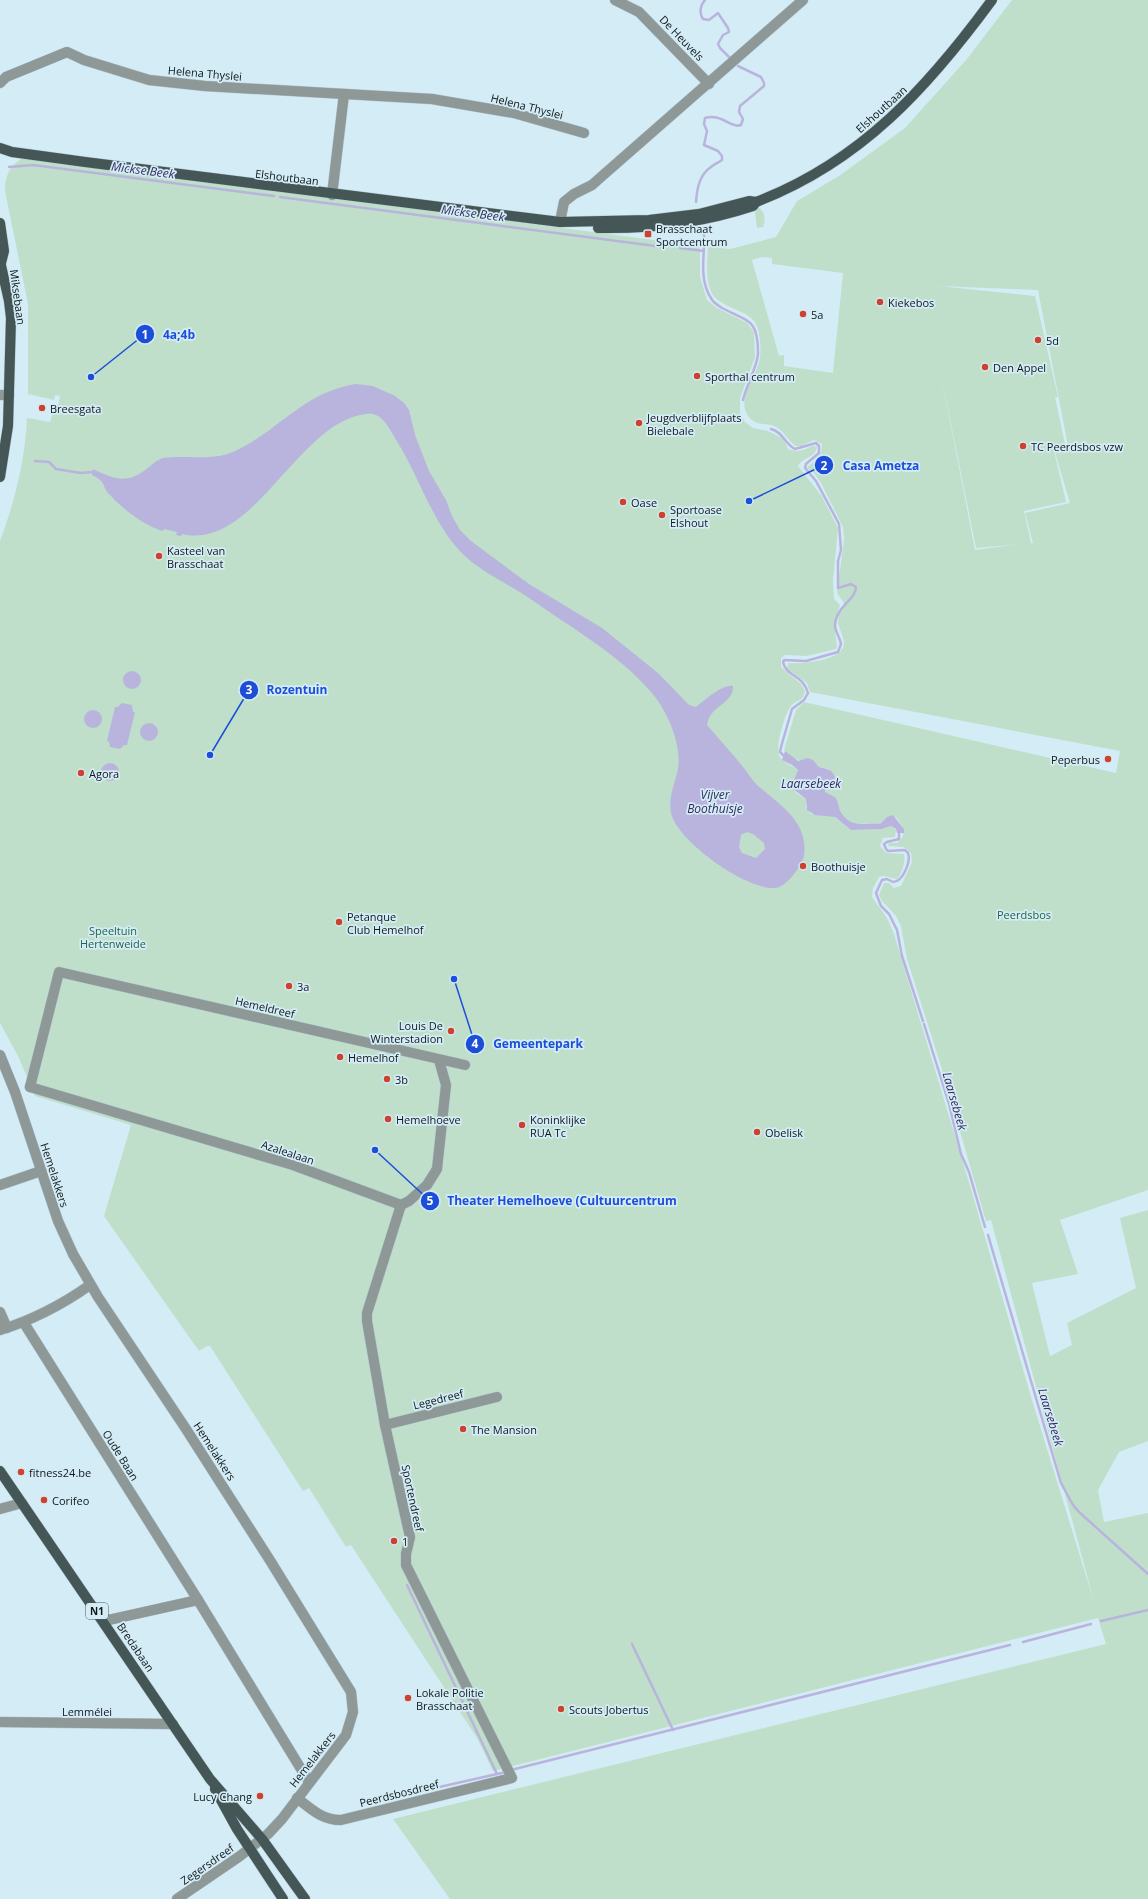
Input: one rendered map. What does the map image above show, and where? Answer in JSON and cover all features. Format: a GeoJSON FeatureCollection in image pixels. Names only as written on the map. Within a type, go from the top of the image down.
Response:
{"type":"FeatureCollection","features":[{"type":"Feature","properties":{"kind":"main road","name":"Elshoutbaan"},"geometry":{"type":"LineString","coordinates":[[0,148],[12,152],[560,222],[574,227],[597,228],[674,225],[722,216],[753,206],[756,202],[787,189],[825,168],[881,126],[928,81],[963,40],[992,0]]}},
{"type":"Feature","properties":{"kind":"main road","name":"Elshoutbaan"},"geometry":{"type":"LineString","coordinates":[[0,156],[12,152]]}},
{"type":"Feature","properties":{"kind":"main road","name":"Miksebaan"},"geometry":{"type":"LineString","coordinates":[[0,223],[1,257],[11,318],[5,395],[7,432],[0,477]]}},
{"type":"Feature","properties":{"kind":"main road","name":"Bredabaan"},"geometry":{"type":"LineString","coordinates":[[0,1471],[104,1621],[210,1779],[262,1839],[305,1899]]}},
{"type":"Feature","properties":{"kind":"main road","name":"Bredabaan"},"geometry":{"type":"LineString","coordinates":[[210,1779],[224,1807],[283,1899]]}},
{"type":"Feature","properties":{"kind":"street","name":"De Heuvels"},"geometry":{"type":"LineString","coordinates":[[615,0],[639,12],[709,84]]}},
{"type":"Feature","properties":{"kind":"street"},"geometry":{"type":"LineString","coordinates":[[560,222],[564,202],[569,197],[601,177],[709,84],[803,0]]}},
{"type":"Feature","properties":{"kind":"street","name":"Helena Thyslei"},"geometry":{"type":"LineString","coordinates":[[0,83],[6,77],[67,52],[84,60],[149,80],[206,86],[432,99],[514,112],[584,133]]}},
{"type":"Feature","properties":{"kind":"street"},"geometry":{"type":"LineString","coordinates":[[332,194],[344,94]]}},
{"type":"Feature","properties":{"kind":"street","name":"Hemeldreef"},"geometry":{"type":"LineString","coordinates":[[30,1086],[59,972],[362,1040],[463,1065],[446,1080]]}},
{"type":"Feature","properties":{"kind":"street","name":"Hemelakkers"},"geometry":{"type":"LineString","coordinates":[[0,1055],[15,1092],[65,1239],[90,1285],[186,1429],[348,1685],[353,1706],[349,1729],[342,1741],[282,1819],[262,1839]]}},
{"type":"Feature","properties":{"kind":"street"},"geometry":{"type":"LineString","coordinates":[[401,1205],[409,1201],[427,1185],[437,1169],[446,1080],[439,1060]]}},
{"type":"Feature","properties":{"kind":"street"},"geometry":{"type":"LineString","coordinates":[[15,1092],[30,1086]]}},
{"type":"Feature","properties":{"kind":"street","name":"Azalealaan"},"geometry":{"type":"LineString","coordinates":[[30,1086],[293,1165],[401,1205]]}},
{"type":"Feature","properties":{"kind":"street"},"geometry":{"type":"LineString","coordinates":[[0,1185],[41,1171]]}},
{"type":"Feature","properties":{"kind":"street","name":"Sportendreef"},"geometry":{"type":"LineString","coordinates":[[401,1205],[367,1313],[371,1351],[385,1425],[410,1537],[406,1554],[408,1569],[511,1776]]}},
{"type":"Feature","properties":{"kind":"street"},"geometry":{"type":"LineString","coordinates":[[0,1312],[3,1329],[24,1323],[54,1308],[90,1285]]}},
{"type":"Feature","properties":{"kind":"street","name":"Oude Baan"},"geometry":{"type":"LineString","coordinates":[[24,1323],[198,1600],[309,1782]]}},
{"type":"Feature","properties":{"kind":"street","name":"Legedreef"},"geometry":{"type":"LineString","coordinates":[[385,1425],[497,1397]]}},
{"type":"Feature","properties":{"kind":"street"},"geometry":{"type":"LineString","coordinates":[[0,1509],[22,1503]]}},
{"type":"Feature","properties":{"kind":"street"},"geometry":{"type":"LineString","coordinates":[[104,1621],[198,1600]]}},
{"type":"Feature","properties":{"kind":"street","name":"Lemmélei"},"geometry":{"type":"LineString","coordinates":[[0,1722],[173,1724]]}},
{"type":"Feature","properties":{"kind":"street","name":"Peerdsbosdreef"},"geometry":{"type":"LineString","coordinates":[[297,1798],[321,1816],[330,1820],[341,1820],[511,1776]]}},
{"type":"Feature","properties":{"kind":"street"},"geometry":{"type":"LineString","coordinates":[[250,1848],[262,1839]]}},
{"type":"Feature","properties":{"kind":"street","name":"Zegersdreef"},"geometry":{"type":"LineString","coordinates":[[177,1899],[250,1848]]}},
{"type":"Feature","properties":{"kind":"green space"},"geometry":{"type":"Polygon","coordinates":[[[1012,0],[1148,0],[1148,1190],[1060,1220],[1078,1274],[1032,1283],[1050,1356],[1072,1345],[1067,1323],[1136,1288],[1120,1218],[1148,1210],[1148,1441],[1119,1452],[1098,1490],[1104,1522],[1148,1513],[1148,1899],[450,1899],[393,1819],[1106,1644],[1098,1618],[493,1771],[477,1738],[351,1545],[346,1547],[309,1488],[303,1491],[210,1346],[207,1346],[199,1351],[104,1216],[131,1125],[35,1096],[18,1056],[0,1023],[0,541],[10,511],[22,465],[27,418],[50,422],[52,415],[57,411],[60,396],[55,395],[54,400],[28,394],[28,304],[5,191],[7,176],[11,168],[22,158],[700,246],[700,277],[707,300],[717,308],[747,323],[754,332],[755,357],[740,398],[740,414],[745,422],[753,428],[768,431],[784,439],[788,449],[798,451],[813,446],[817,447],[814,453],[798,466],[821,495],[838,528],[833,581],[834,599],[840,605],[834,623],[837,646],[836,649],[807,656],[785,655],[781,658],[781,667],[801,684],[805,691],[803,697],[791,706],[786,716],[779,739],[778,747],[780,757],[783,761],[798,770],[792,786],[796,793],[806,799],[806,808],[811,814],[833,816],[851,830],[882,829],[891,826],[896,830],[895,837],[883,838],[880,846],[886,853],[904,854],[902,870],[897,879],[883,876],[879,877],[873,888],[872,897],[887,918],[894,934],[971,1189],[1032,1400],[1095,1605],[991,1220],[986,1221],[941,1066],[907,959],[901,926],[896,916],[882,901],[879,895],[884,883],[889,883],[894,888],[901,886],[912,862],[911,853],[904,847],[888,846],[889,843],[897,843],[903,836],[903,827],[896,817],[885,819],[880,824],[858,824],[848,821],[840,812],[835,797],[825,793],[828,788],[829,769],[819,767],[813,760],[800,760],[790,757],[784,750],[796,710],[804,702],[1116,773],[1120,751],[810,692],[807,683],[788,669],[787,667],[789,663],[803,663],[821,660],[829,658],[842,650],[844,644],[838,621],[844,603],[837,593],[844,539],[843,527],[821,483],[814,473],[807,468],[821,454],[822,444],[814,440],[801,446],[796,446],[776,427],[756,423],[747,414],[745,407],[746,393],[760,357],[758,329],[751,318],[724,304],[713,295],[710,290],[708,278],[708,247],[730,249],[776,237],[797,201],[839,176],[905,128],[967,59],[1012,0]],[[762,257],[752,260],[779,356],[784,355],[784,366],[833,373],[843,273],[772,264],[772,258],[762,257]],[[938,286],[1035,296],[1058,397],[1055,397],[1065,444],[1053,447],[1066,502],[1024,511],[1031,543],[1033,543],[1025,513],[1070,503],[1054,449],[1068,446],[1038,290],[938,286]],[[940,369],[975,550],[1020,544],[976,548],[940,369]]]}},
{"type":"Feature","properties":{"kind":"green space"},"geometry":{"type":"Polygon","coordinates":[[[758,207],[763,213],[764,221],[763,227],[757,228],[755,213],[758,207]]]}},
{"type":"Feature","properties":{"kind":"water","name":"Vijver Boothuisje"},"geometry":{"type":"Polygon","coordinates":[[[356,384],[373,386],[395,396],[404,403],[409,410],[415,435],[429,471],[446,500],[452,516],[460,530],[471,541],[529,584],[602,628],[658,673],[689,705],[696,707],[724,687],[733,686],[730,697],[712,713],[707,725],[755,783],[783,807],[797,823],[802,833],[804,855],[801,864],[789,880],[780,887],[776,888],[763,887],[748,881],[715,862],[699,850],[686,837],[676,824],[670,807],[671,796],[678,769],[678,749],[668,718],[657,699],[642,682],[601,648],[527,597],[484,571],[458,549],[448,537],[432,509],[411,466],[388,426],[378,416],[370,414],[356,416],[333,427],[312,444],[251,508],[229,525],[207,534],[182,534],[181,536],[176,535],[177,532],[156,529],[134,516],[121,506],[107,492],[103,483],[92,475],[93,469],[106,475],[125,479],[138,475],[163,458],[225,455],[249,444],[306,404],[337,388],[356,384]],[[747,832],[741,835],[739,847],[742,853],[756,858],[765,849],[764,843],[753,834],[747,832]]]}},
{"type":"Feature","properties":{"kind":"water"},"geometry":{"type":"Polygon","coordinates":[[[128,671],[136,671],[141,676],[139,687],[136,689],[128,689],[123,684],[123,676],[128,671]]]}},
{"type":"Feature","properties":{"kind":"water"},"geometry":{"type":"Polygon","coordinates":[[[122,703],[132,705],[133,712],[135,712],[127,745],[124,745],[120,749],[110,747],[109,742],[107,741],[115,707],[118,707],[122,703]]]}},
{"type":"Feature","properties":{"kind":"water"},"geometry":{"type":"Polygon","coordinates":[[[93,710],[99,713],[102,719],[99,725],[93,728],[87,725],[84,719],[87,713],[93,710]]]}},
{"type":"Feature","properties":{"kind":"water"},"geometry":{"type":"Polygon","coordinates":[[[145,723],[153,723],[158,728],[156,739],[153,741],[145,741],[140,736],[140,728],[145,723]]]}},
{"type":"Feature","properties":{"kind":"water","name":"Laarsebeek"},"geometry":{"type":"Polygon","coordinates":[[[785,751],[798,761],[808,758],[813,760],[819,767],[832,772],[835,777],[834,782],[825,792],[835,797],[841,812],[846,819],[860,824],[880,824],[887,817],[893,815],[904,829],[904,833],[897,833],[896,829],[891,826],[882,829],[851,830],[835,817],[815,815],[807,810],[806,799],[793,789],[793,782],[798,770],[782,760],[785,751]]]}},
{"type":"Feature","properties":{"kind":"water"},"geometry":{"type":"Polygon","coordinates":[[[110,763],[116,766],[119,772],[116,778],[110,781],[104,778],[101,772],[104,766],[110,763]]]}},
{"type":"Feature","properties":{"kind":"waterway","name":"Laarsebeek"},"geometry":{"type":"LineString","coordinates":[[705,0],[701,9],[703,19],[709,20],[718,13],[728,28],[729,32],[723,35],[718,44],[729,57]]}},
{"type":"Feature","properties":{"kind":"waterway","name":"Laarsebeek"},"geometry":{"type":"LineString","coordinates":[[696,202],[701,178],[707,170],[722,160],[722,156],[718,151],[704,145],[707,131],[704,124],[705,118],[711,117],[721,119],[734,125],[741,125],[743,119],[739,112],[740,106],[764,86],[761,77],[738,66]]}},
{"type":"Feature","properties":{"kind":"waterway","name":"Mickse Beek"},"geometry":{"type":"LineString","coordinates":[[9,167],[33,165],[274,196]]}},
{"type":"Feature","properties":{"kind":"waterway","name":"Mickse Beek"},"geometry":{"type":"LineString","coordinates":[[280,197],[663,247]]}},
{"type":"Feature","properties":{"kind":"waterway","name":"Laarsebeek"},"geometry":{"type":"LineString","coordinates":[[704,233],[704,238]]}},
{"type":"Feature","properties":{"kind":"waterway","name":"Laarsebeek"},"geometry":{"type":"LineString","coordinates":[[704,247],[704,280],[712,300],[722,308],[745,319],[754,328],[756,334],[758,353],[743,400]]}},
{"type":"Feature","properties":{"kind":"waterway","name":"Mickse Beek"},"geometry":{"type":"LineString","coordinates":[[680,248],[704,251]]}},
{"type":"Feature","properties":{"kind":"waterway","name":"Laarsebeek"},"geometry":{"type":"LineString","coordinates":[[771,429],[781,435],[795,449],[816,443],[819,446],[819,453],[806,464],[805,468],[816,481],[839,524],[841,550],[838,561],[838,588],[851,584],[856,587],[853,596],[842,608],[836,618],[835,628],[841,644],[838,652],[806,661],[784,660],[783,662],[787,670],[802,682],[808,693],[804,700],[792,709],[780,752],[785,757]]}},
{"type":"Feature","properties":{"kind":"waterway"},"geometry":{"type":"LineString","coordinates":[[35,461],[49,462],[56,469],[81,473],[92,472]]}},
{"type":"Feature","properties":{"kind":"waterway","name":"Laarsebeek"},"geometry":{"type":"LineString","coordinates":[[899,830],[899,839],[884,844],[888,851],[905,850],[909,857],[907,866],[903,875],[897,881],[893,882],[887,879],[882,880],[876,893],[881,906],[889,914],[897,930],[902,956],[923,1021]]}},
{"type":"Feature","properties":{"kind":"waterway","name":"Laarsebeek"},"geometry":{"type":"LineString","coordinates":[[924,1024],[949,1104],[961,1154],[969,1172],[985,1227]]}},
{"type":"Feature","properties":{"kind":"waterway","name":"Laarsebeek"},"geometry":{"type":"LineString","coordinates":[[988,1235],[1061,1483],[1073,1505],[1079,1512],[1148,1574]]}},
{"type":"Feature","properties":{"kind":"waterway"},"geometry":{"type":"LineString","coordinates":[[407,1585],[497,1774]]}},
{"type":"Feature","properties":{"kind":"waterway"},"geometry":{"type":"LineString","coordinates":[[1101,1621],[1148,1610]]}},
{"type":"Feature","properties":{"kind":"waterway"},"geometry":{"type":"LineString","coordinates":[[1023,1642],[1091,1624]]}},
{"type":"Feature","properties":{"kind":"waterway"},"geometry":{"type":"LineString","coordinates":[[632,1644],[673,1730]]}},
{"type":"Feature","properties":{"kind":"waterway"},"geometry":{"type":"LineString","coordinates":[[511,1770],[1010,1645]]}},
{"type":"Feature","properties":{"kind":"waterway"},"geometry":{"type":"LineString","coordinates":[[417,1792],[506,1772]]}},
{"type":"Feature","properties":{"kind":"place","name":"Brasschaat Sportcentrum"},"geometry":{"type":"Point","coordinates":[648,234]}},
{"type":"Feature","properties":{"kind":"place","name":"Kiekebos"},"geometry":{"type":"Point","coordinates":[880,302]}},
{"type":"Feature","properties":{"kind":"place","name":"5a"},"geometry":{"type":"Point","coordinates":[803,314]}},
{"type":"Feature","properties":{"kind":"place","name":"5d"},"geometry":{"type":"Point","coordinates":[1038,340]}},
{"type":"Feature","properties":{"kind":"place","name":"Den Appel"},"geometry":{"type":"Point","coordinates":[985,367]}},
{"type":"Feature","properties":{"kind":"place","name":"Sporthal centrum"},"geometry":{"type":"Point","coordinates":[697,376]}},
{"type":"Feature","properties":{"kind":"place","name":"4a;4b"},"geometry":{"type":"Point","coordinates":[91,377]}},
{"type":"Feature","properties":{"kind":"place","name":"Breesgata"},"geometry":{"type":"Point","coordinates":[42,408]}},
{"type":"Feature","properties":{"kind":"place","name":"Jeugdverblijfplaats Bielebale"},"geometry":{"type":"Point","coordinates":[639,423]}},
{"type":"Feature","properties":{"kind":"place","name":"TC Peerdsbos vzw"},"geometry":{"type":"Point","coordinates":[1023,446]}},
{"type":"Feature","properties":{"kind":"place","name":"Casa Ametza"},"geometry":{"type":"Point","coordinates":[749,501]}},
{"type":"Feature","properties":{"kind":"place","name":"Oase"},"geometry":{"type":"Point","coordinates":[623,502]}},
{"type":"Feature","properties":{"kind":"place","name":"Sportoase Elshout"},"geometry":{"type":"Point","coordinates":[662,515]}},
{"type":"Feature","properties":{"kind":"place","name":"Kasteel van Brasschaat"},"geometry":{"type":"Point","coordinates":[159,556]}},
{"type":"Feature","properties":{"kind":"place","name":"Rozentuin"},"geometry":{"type":"Point","coordinates":[210,755]}},
{"type":"Feature","properties":{"kind":"place","name":"Peperbus"},"geometry":{"type":"Point","coordinates":[1108,759]}},
{"type":"Feature","properties":{"kind":"place","name":"Agora"},"geometry":{"type":"Point","coordinates":[81,773]}},
{"type":"Feature","properties":{"kind":"place","name":"Boothuisje"},"geometry":{"type":"Point","coordinates":[803,866]}},
{"type":"Feature","properties":{"kind":"place","name":"Petanque Club Hemelhof"},"geometry":{"type":"Point","coordinates":[339,922]}},
{"type":"Feature","properties":{"kind":"place","name":"Gemeentepark"},"geometry":{"type":"Point","coordinates":[454,979]}},
{"type":"Feature","properties":{"kind":"place","name":"3a"},"geometry":{"type":"Point","coordinates":[289,986]}},
{"type":"Feature","properties":{"kind":"place","name":"Louis De Winterstadion"},"geometry":{"type":"Point","coordinates":[451,1031]}},
{"type":"Feature","properties":{"kind":"place","name":"Hemelhof"},"geometry":{"type":"Point","coordinates":[340,1057]}},
{"type":"Feature","properties":{"kind":"place","name":"3b"},"geometry":{"type":"Point","coordinates":[387,1079]}},
{"type":"Feature","properties":{"kind":"place","name":"Hemelhoeve"},"geometry":{"type":"Point","coordinates":[388,1119]}},
{"type":"Feature","properties":{"kind":"place","name":"Koninklijke RUA Tc"},"geometry":{"type":"Point","coordinates":[522,1125]}},
{"type":"Feature","properties":{"kind":"place","name":"Obelisk"},"geometry":{"type":"Point","coordinates":[757,1132]}},
{"type":"Feature","properties":{"kind":"place","name":"Theater Hemelhoeve (Cultuurcentrum"},"geometry":{"type":"Point","coordinates":[375,1150]}},
{"type":"Feature","properties":{"kind":"place","name":"The Mansion"},"geometry":{"type":"Point","coordinates":[463,1429]}},
{"type":"Feature","properties":{"kind":"place","name":"fitness24.be"},"geometry":{"type":"Point","coordinates":[21,1472]}},
{"type":"Feature","properties":{"kind":"place","name":"Corifeo"},"geometry":{"type":"Point","coordinates":[44,1500]}},
{"type":"Feature","properties":{"kind":"place","name":"1"},"geometry":{"type":"Point","coordinates":[394,1541]}},
{"type":"Feature","properties":{"kind":"place","name":"Lokale Politie Brasschaat"},"geometry":{"type":"Point","coordinates":[408,1698]}},
{"type":"Feature","properties":{"kind":"place","name":"Scouts Jobertus"},"geometry":{"type":"Point","coordinates":[561,1709]}},
{"type":"Feature","properties":{"kind":"place","name":"Lucy Chang"},"geometry":{"type":"Point","coordinates":[260,1796]}},
{"type":"Feature","properties":{"kind":"park label","name":"Peerdsbos"},"geometry":{"type":"Point","coordinates":[1024,914]}},
{"type":"Feature","properties":{"kind":"park label","name":"Speeltuin Hertenweide"},"geometry":{"type":"Point","coordinates":[113,936]}}]}
